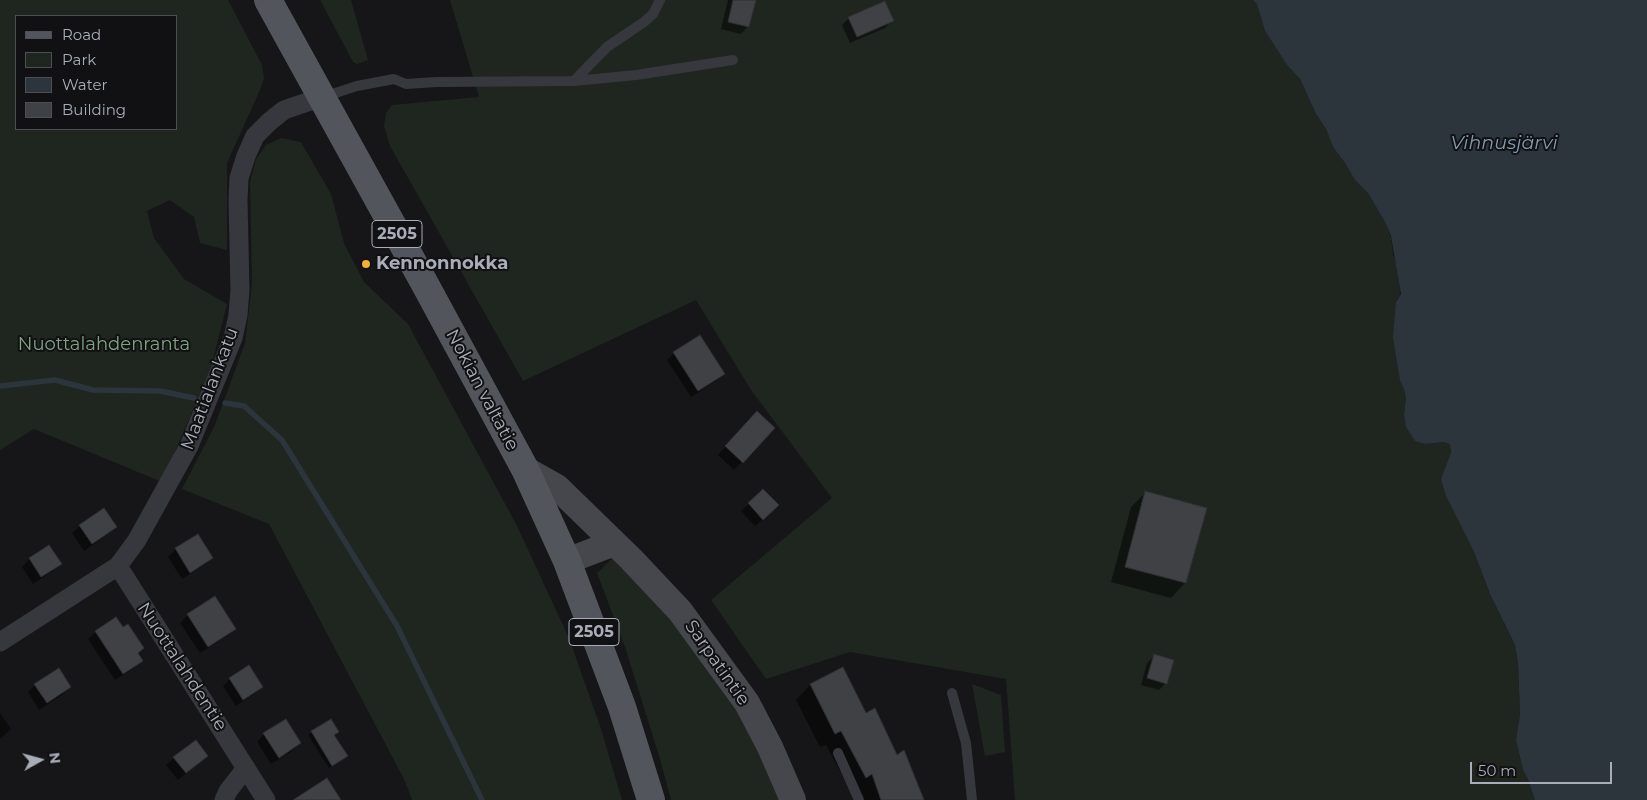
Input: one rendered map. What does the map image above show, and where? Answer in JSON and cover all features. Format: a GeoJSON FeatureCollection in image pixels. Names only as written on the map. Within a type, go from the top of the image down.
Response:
{"type":"FeatureCollection","features":[{"type":"Feature","properties":{"kind":"main road","name":"Nokian valtatie"},"geometry":{"type":"LineString","coordinates":[[268,0],[525,469],[567,561],[622,707],[651,800]]}},
{"type":"Feature","properties":{"kind":"main road","name":"Sarpatintie"},"geometry":{"type":"LineString","coordinates":[[525,469],[557,487],[680,611],[747,704],[770,747],[793,800]]}},
{"type":"Feature","properties":{"kind":"main road"},"geometry":{"type":"LineString","coordinates":[[567,561],[614,543]]}},
{"type":"Feature","properties":{"kind":"street","name":"Maatialankatu"},"geometry":{"type":"LineString","coordinates":[[0,642],[118,566],[137,540],[189,446],[233,338],[238,315],[240,290],[239,178],[246,156],[255,136],[284,110],[322,97]]}},
{"type":"Feature","properties":{"kind":"street","name":"Nuottalahdentie"},"geometry":{"type":"LineString","coordinates":[[118,566],[266,800]]}},
{"type":"Feature","properties":{"kind":"street"},"geometry":{"type":"LineString","coordinates":[[224,800],[228,791],[246,768]]}},
{"type":"Feature","properties":{"kind":"lane"},"geometry":{"type":"LineString","coordinates":[[574,81],[606,47],[653,14],[660,0]]}},
{"type":"Feature","properties":{"kind":"lane"},"geometry":{"type":"LineString","coordinates":[[322,97],[357,86],[394,79],[406,84],[574,81],[636,75],[733,60]]}},
{"type":"Feature","properties":{"kind":"lane"},"geometry":{"type":"LineString","coordinates":[[952,693],[966,742],[972,800]]}},
{"type":"Feature","properties":{"kind":"lane"},"geometry":{"type":"LineString","coordinates":[[838,752],[859,800]]}},
{"type":"Feature","properties":{"kind":"green space","name":"Nuottalahdenranta"},"geometry":{"type":"Polygon","coordinates":[[[0,0],[228,0],[262,65],[264,78],[227,163],[227,250],[200,243],[194,217],[170,200],[147,211],[154,238],[184,279],[227,304],[211,368],[162,482],[34,429],[0,450],[0,0]]]}},
{"type":"Feature","properties":{"kind":"green space"},"geometry":{"type":"Polygon","coordinates":[[[320,0],[351,0],[368,60],[357,64],[353,62],[320,0]]]}},
{"type":"Feature","properties":{"kind":"green space"},"geometry":{"type":"Polygon","coordinates":[[[450,0],[1253,0],[1257,4],[1265,31],[1287,65],[1300,79],[1316,114],[1326,129],[1333,147],[1355,180],[1368,193],[1385,222],[1391,238],[1393,254],[1399,270],[1400,294],[1396,302],[1397,353],[1400,381],[1406,398],[1404,414],[1426,444],[1443,442],[1450,444],[1451,453],[1446,496],[1474,552],[1490,594],[1515,645],[1518,663],[1520,714],[1516,740],[1523,770],[1535,800],[1015,800],[1006,679],[850,652],[766,679],[711,600],[832,498],[751,390],[696,300],[523,381],[390,146],[384,126],[386,113],[392,105],[479,97],[450,0]]]}},
{"type":"Feature","properties":{"kind":"green space"},"geometry":{"type":"Polygon","coordinates":[[[281,138],[301,142],[331,194],[344,243],[364,282],[408,324],[517,526],[569,638],[601,729],[622,800],[412,800],[405,781],[269,524],[182,489],[215,425],[245,343],[252,284],[250,182],[256,159],[266,145],[281,138]]]}},
{"type":"Feature","properties":{"kind":"green space"},"geometry":{"type":"Polygon","coordinates":[[[614,557],[653,594],[739,707],[782,800],[671,800],[625,647],[597,573],[614,557]]]}},
{"type":"Feature","properties":{"kind":"green space"},"geometry":{"type":"Polygon","coordinates":[[[972,684],[1001,695],[1005,752],[985,756],[972,684]]]}},
{"type":"Feature","properties":{"kind":"water","name":"Vihnusjärvi"},"geometry":{"type":"Polygon","coordinates":[[[1253,0],[1647,0],[1647,800],[1535,800],[1523,770],[1516,740],[1520,714],[1518,663],[1515,645],[1490,594],[1474,552],[1446,496],[1441,479],[1451,453],[1450,444],[1443,442],[1426,444],[1415,441],[1406,427],[1404,414],[1406,398],[1400,381],[1393,337],[1396,302],[1401,294],[1391,236],[1368,193],[1355,180],[1333,147],[1326,129],[1316,114],[1300,79],[1287,65],[1265,31],[1257,4],[1253,0]]]}},
{"type":"Feature","properties":{"kind":"building"},"geometry":{"type":"Polygon","coordinates":[[[733,0],[756,0],[749,27],[728,22],[733,0]]]}},
{"type":"Feature","properties":{"kind":"building"},"geometry":{"type":"Polygon","coordinates":[[[885,1],[894,21],[857,37],[848,17],[885,1]]]}},
{"type":"Feature","properties":{"kind":"building"},"geometry":{"type":"Polygon","coordinates":[[[700,335],[725,374],[698,391],[673,352],[700,335]]]}},
{"type":"Feature","properties":{"kind":"building"},"geometry":{"type":"Polygon","coordinates":[[[757,411],[775,428],[743,463],[725,446],[757,411]]]}},
{"type":"Feature","properties":{"kind":"building"},"geometry":{"type":"Polygon","coordinates":[[[763,489],[779,505],[763,520],[748,503],[763,489]]]}},
{"type":"Feature","properties":{"kind":"building"},"geometry":{"type":"Polygon","coordinates":[[[1145,491],[1207,508],[1186,583],[1125,567],[1145,491]]]}},
{"type":"Feature","properties":{"kind":"building"},"geometry":{"type":"Polygon","coordinates":[[[104,508],[117,527],[92,544],[79,525],[104,508]]]}},
{"type":"Feature","properties":{"kind":"building"},"geometry":{"type":"Polygon","coordinates":[[[198,534],[213,558],[190,573],[175,548],[198,534]]]}},
{"type":"Feature","properties":{"kind":"building"},"geometry":{"type":"Polygon","coordinates":[[[49,545],[62,564],[41,577],[29,558],[49,545]]]}},
{"type":"Feature","properties":{"kind":"building"},"geometry":{"type":"Polygon","coordinates":[[[215,596],[236,629],[208,647],[187,614],[215,596]]]}},
{"type":"Feature","properties":{"kind":"building"},"geometry":{"type":"Polygon","coordinates":[[[116,617],[123,627],[128,624],[144,648],[138,653],[143,661],[123,674],[95,631],[116,617]]]}},
{"type":"Feature","properties":{"kind":"building"},"geometry":{"type":"Polygon","coordinates":[[[1154,654],[1174,660],[1167,684],[1147,678],[1154,654]]]}},
{"type":"Feature","properties":{"kind":"building"},"geometry":{"type":"Polygon","coordinates":[[[249,665],[263,687],[243,700],[229,678],[249,665]]]}},
{"type":"Feature","properties":{"kind":"building"},"geometry":{"type":"Polygon","coordinates":[[[843,667],[866,713],[875,708],[897,755],[904,750],[924,800],[881,800],[872,774],[866,778],[841,731],[835,734],[810,684],[843,667]]]}},
{"type":"Feature","properties":{"kind":"building"},"geometry":{"type":"Polygon","coordinates":[[[59,668],[71,687],[47,703],[34,684],[59,668]]]}},
{"type":"Feature","properties":{"kind":"building"},"geometry":{"type":"Polygon","coordinates":[[[286,719],[301,743],[279,758],[263,733],[286,719]]]}},
{"type":"Feature","properties":{"kind":"building"},"geometry":{"type":"Polygon","coordinates":[[[331,719],[339,732],[334,735],[348,756],[332,766],[311,731],[331,719]]]}},
{"type":"Feature","properties":{"kind":"building"},"geometry":{"type":"Polygon","coordinates":[[[196,740],[208,756],[186,773],[173,757],[196,740]]]}},
{"type":"Feature","properties":{"kind":"building"},"geometry":{"type":"Polygon","coordinates":[[[327,778],[341,800],[293,800],[327,778]]]}},
{"type":"Feature","properties":{"kind":"waterway"},"geometry":{"type":"LineString","coordinates":[[0,386],[55,380],[93,390],[160,391],[194,398]]}},
{"type":"Feature","properties":{"kind":"waterway"},"geometry":{"type":"LineString","coordinates":[[225,403],[244,406],[282,440],[397,626],[482,800]]}},
{"type":"Feature","properties":{"kind":"place","name":"Kennonnokka"},"geometry":{"type":"Point","coordinates":[366,264]}}]}
